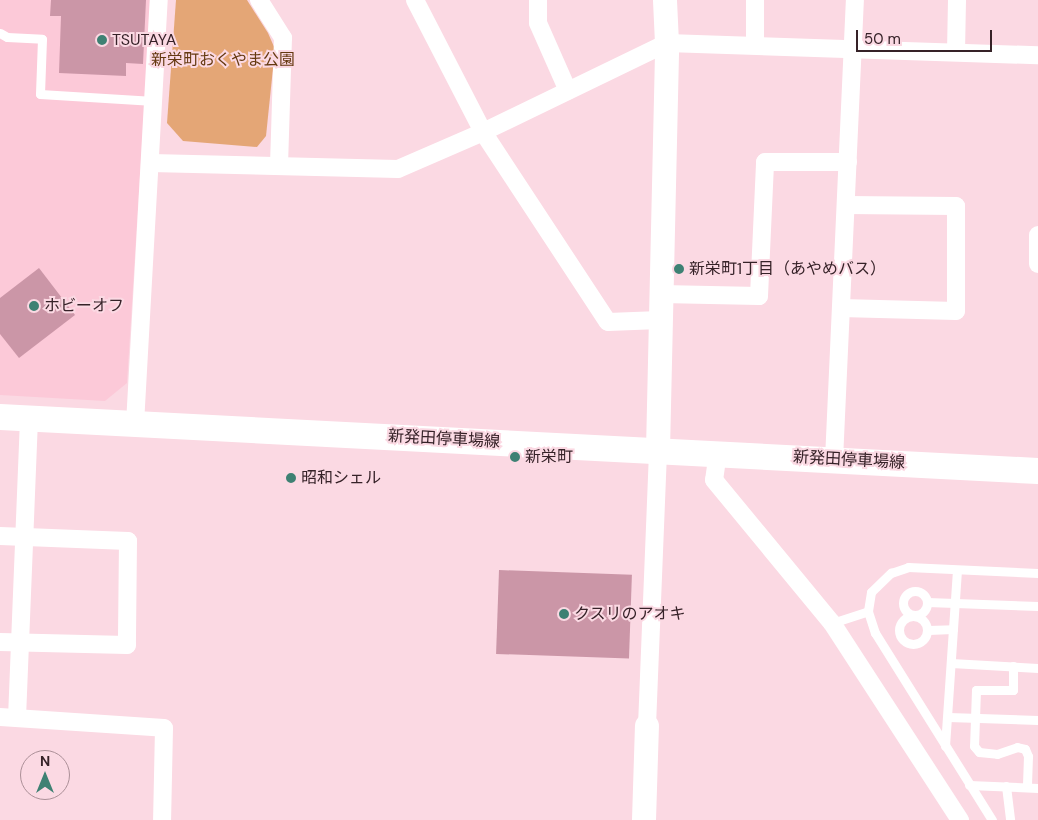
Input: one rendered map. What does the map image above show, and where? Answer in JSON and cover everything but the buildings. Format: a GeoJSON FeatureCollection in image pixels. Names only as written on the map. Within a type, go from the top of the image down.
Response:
{"type":"FeatureCollection","features":[{"type":"Feature","properties":{"kind":"main road","name":"新発田停車場線"},"geometry":{"type":"LineString","coordinates":[[0,417],[718,452],[1038,471]]}},
{"type":"Feature","properties":{"kind":"street"},"geometry":{"type":"LineString","coordinates":[[135,424],[159,0]]}},
{"type":"Feature","properties":{"kind":"street"},"geometry":{"type":"LineString","coordinates":[[259,0],[283,38],[280,166]]}},
{"type":"Feature","properties":{"kind":"street"},"geometry":{"type":"LineString","coordinates":[[416,0],[484,132],[608,322],[660,320]]}},
{"type":"Feature","properties":{"kind":"street"},"geometry":{"type":"LineString","coordinates":[[538,0],[538,23],[568,91]]}},
{"type":"Feature","properties":{"kind":"street"},"geometry":{"type":"LineString","coordinates":[[644,820],[658,450],[667,42],[665,0]]}},
{"type":"Feature","properties":{"kind":"street"},"geometry":{"type":"LineString","coordinates":[[755,0],[755,45]]}},
{"type":"Feature","properties":{"kind":"street"},"geometry":{"type":"LineString","coordinates":[[834,460],[855,0]]}},
{"type":"Feature","properties":{"kind":"street"},"geometry":{"type":"LineString","coordinates":[[956,52],[957,0]]}},
{"type":"Feature","properties":{"kind":"street"},"geometry":{"type":"LineString","coordinates":[[151,163],[398,169],[484,132],[667,42],[1038,55]]}},
{"type":"Feature","properties":{"kind":"street"},"geometry":{"type":"LineString","coordinates":[[661,294],[759,296],[765,162],[848,162]]}},
{"type":"Feature","properties":{"kind":"street"},"geometry":{"type":"LineString","coordinates":[[841,308],[956,311],[956,206],[846,205]]}},
{"type":"Feature","properties":{"kind":"street"},"geometry":{"type":"LineString","coordinates":[[1038,235],[1038,264]]}},
{"type":"Feature","properties":{"kind":"street"},"geometry":{"type":"LineString","coordinates":[[29,419],[20,643],[8,717],[164,728],[162,820]]}},
{"type":"Feature","properties":{"kind":"street"},"geometry":{"type":"LineString","coordinates":[[718,452],[714,480],[832,623],[960,820]]}},
{"type":"Feature","properties":{"kind":"street"},"geometry":{"type":"LineString","coordinates":[[0,536],[128,541],[127,645],[0,642]]}},
{"type":"Feature","properties":{"kind":"lane"},"geometry":{"type":"LineString","coordinates":[[0,33],[7,37],[42,39],[40,94],[154,101]]}},
{"type":"Feature","properties":{"kind":"lane"},"geometry":{"type":"LineString","coordinates":[[992,820],[875,633],[868,611],[871,592],[891,573],[908,567],[1038,573]]}},
{"type":"Feature","properties":{"kind":"lane"},"geometry":{"type":"LineString","coordinates":[[946,746],[957,570]]}},
{"type":"Feature","properties":{"kind":"lane"},"geometry":{"type":"LineString","coordinates":[[928,630],[919,643],[902,639],[899,634],[902,621],[914,616],[924,612],[927,602],[925,596],[916,591],[905,596],[903,606],[914,616],[921,618],[928,630]]}},
{"type":"Feature","properties":{"kind":"lane"},"geometry":{"type":"LineString","coordinates":[[927,602],[1038,606]]}},
{"type":"Feature","properties":{"kind":"lane"},"geometry":{"type":"LineString","coordinates":[[832,623],[868,611]]}},
{"type":"Feature","properties":{"kind":"lane"},"geometry":{"type":"LineString","coordinates":[[928,630],[953,629]]}},
{"type":"Feature","properties":{"kind":"lane"},"geometry":{"type":"LineString","coordinates":[[951,663],[1038,668]]}},
{"type":"Feature","properties":{"kind":"lane"},"geometry":{"type":"LineString","coordinates":[[1013,666],[1012,690],[976,690],[974,746],[979,752],[997,754],[1017,747],[1024,749],[1028,756],[1027,787]]}},
{"type":"Feature","properties":{"kind":"lane"},"geometry":{"type":"LineString","coordinates":[[948,717],[1038,720]]}},
{"type":"Feature","properties":{"kind":"lane"},"geometry":{"type":"LineString","coordinates":[[969,785],[1038,788]]}},
{"type":"Feature","properties":{"kind":"lane"},"geometry":{"type":"LineString","coordinates":[[1006,786],[1010,820]]}},
{"type":"Feature","properties":{"kind":"shaded area"},"geometry":{"type":"Polygon","coordinates":[[[0,0],[151,0],[127,383],[105,401],[0,395],[0,0]]]}},
{"type":"Feature","properties":{"kind":"green space","name":"新栄町おくやま公園"},"geometry":{"type":"Polygon","coordinates":[[[176,0],[247,0],[268,33],[275,49],[266,136],[257,147],[183,141],[167,123],[176,0]]]}},
{"type":"Feature","properties":{"kind":"place","name":"TSUTAYA"},"geometry":{"type":"Point","coordinates":[102,40]}},
{"type":"Feature","properties":{"kind":"place","name":"新栄町1丁目（あやめバス）"},"geometry":{"type":"Point","coordinates":[679,269]}},
{"type":"Feature","properties":{"kind":"place","name":"ホビーオフ"},"geometry":{"type":"Point","coordinates":[34,306]}},
{"type":"Feature","properties":{"kind":"place","name":"新栄町"},"geometry":{"type":"Point","coordinates":[515,457]}},
{"type":"Feature","properties":{"kind":"place","name":"昭和シェル"},"geometry":{"type":"Point","coordinates":[291,478]}},
{"type":"Feature","properties":{"kind":"place","name":"クスリのアオキ"},"geometry":{"type":"Point","coordinates":[564,614]}}]}
